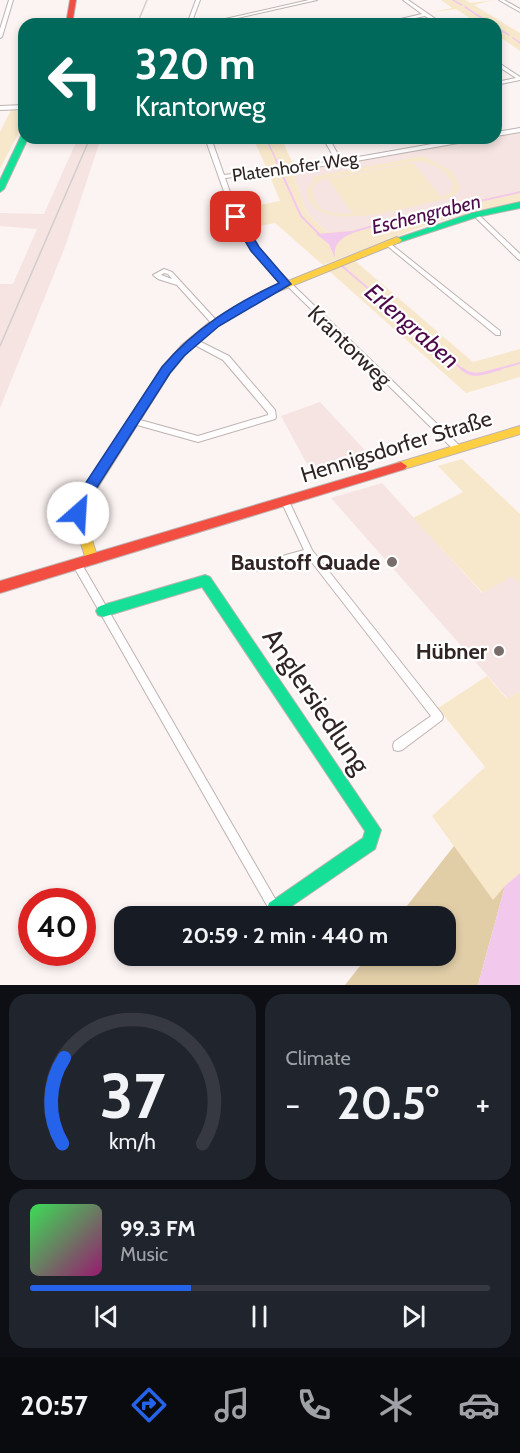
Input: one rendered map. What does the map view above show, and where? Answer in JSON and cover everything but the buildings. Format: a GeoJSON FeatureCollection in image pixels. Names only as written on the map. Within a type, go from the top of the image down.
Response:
{"type":"FeatureCollection","features":[{"type":"Feature","properties":{"kind":"street"},"geometry":{"type":"LineString","coordinates":[[0,36],[11,0]]}},
{"type":"Feature","properties":{"kind":"street"},"geometry":{"type":"LineString","coordinates":[[70,18],[73,0]]}},
{"type":"Feature","properties":{"kind":"street"},"geometry":{"type":"LineString","coordinates":[[191,18],[198,0]]}},
{"type":"Feature","properties":{"kind":"street"},"geometry":{"type":"LineString","coordinates":[[241,18],[315,0]]}},
{"type":"Feature","properties":{"kind":"street"},"geometry":{"type":"LineString","coordinates":[[405,0],[433,18]]}},
{"type":"Feature","properties":{"kind":"street"},"geometry":{"type":"LineString","coordinates":[[501,0],[520,11]]}},
{"type":"Feature","properties":{"kind":"street"},"geometry":{"type":"LineString","coordinates":[[409,18],[427,14]]}},
{"type":"Feature","properties":{"kind":"street"},"geometry":{"type":"LineString","coordinates":[[502,66],[520,79]]}},
{"type":"Feature","properties":{"kind":"street"},"geometry":{"type":"LineString","coordinates":[[502,83],[520,79]]}},
{"type":"Feature","properties":{"kind":"street"},"geometry":{"type":"LineString","coordinates":[[0,108],[18,107]]}},
{"type":"Feature","properties":{"kind":"street"},"geometry":{"type":"LineString","coordinates":[[502,133],[520,130]]}},
{"type":"Feature","properties":{"kind":"street"},"geometry":{"type":"LineString","coordinates":[[0,189],[21,144]]}},
{"type":"Feature","properties":{"kind":"street","name":"Krantorweg"},"geometry":{"type":"LineString","coordinates":[[209,144],[236,217],[249,240],[286,284],[458,449]]}},
{"type":"Feature","properties":{"kind":"street"},"geometry":{"type":"LineString","coordinates":[[329,144],[339,162]]}},
{"type":"Feature","properties":{"kind":"street","name":"Platenhofer Weg"},"geometry":{"type":"LineString","coordinates":[[222,177],[339,162],[441,144]]}},
{"type":"Feature","properties":{"kind":"street"},"geometry":{"type":"LineString","coordinates":[[92,559],[78,513],[86,494],[166,370],[193,341],[215,323],[286,284],[387,243],[520,205]]}},
{"type":"Feature","properties":{"kind":"street"},"geometry":{"type":"LineString","coordinates":[[477,216],[520,258]]}},
{"type":"Feature","properties":{"kind":"street"},"geometry":{"type":"LineString","coordinates":[[387,243],[498,333]]}},
{"type":"Feature","properties":{"kind":"street"},"geometry":{"type":"LineString","coordinates":[[178,283],[215,323]]}},
{"type":"Feature","properties":{"kind":"street"},"geometry":{"type":"LineString","coordinates":[[134,421],[198,439],[272,417],[272,412],[230,362],[193,341]]}},
{"type":"Feature","properties":{"kind":"street","name":"Hennigsdorfer Straße"},"geometry":{"type":"LineString","coordinates":[[0,587],[520,430]]}},
{"type":"Feature","properties":{"kind":"street","name":"Hennigsdorfer Straße"},"geometry":{"type":"LineString","coordinates":[[285,501],[309,552],[438,717],[398,746]]}},
{"type":"Feature","properties":{"kind":"street"},"geometry":{"type":"LineString","coordinates":[[257,567],[309,552]]}},
{"type":"Feature","properties":{"kind":"street","name":"Anglersiedlung"},"geometry":{"type":"LineString","coordinates":[[77,564],[273,906]]}},
{"type":"Feature","properties":{"kind":"street","name":"Anglersiedlung"},"geometry":{"type":"LineString","coordinates":[[103,610],[205,581],[373,830],[369,843],[286,906]]}},
{"type":"Feature","properties":{"kind":"shaded area"},"geometry":{"type":"Polygon","coordinates":[[[441,0],[465,0],[471,3],[494,0],[474,5],[495,18],[470,18],[456,9],[429,13],[452,8],[441,0]]]}},
{"type":"Feature","properties":{"kind":"shaded area"},"geometry":{"type":"Polygon","coordinates":[[[502,22],[520,33],[520,51],[503,39],[502,22]]]}},
{"type":"Feature","properties":{"kind":"shaded area"},"geometry":{"type":"Polygon","coordinates":[[[11,110],[18,111],[18,134],[0,169],[0,132],[11,110]]]}},
{"type":"Feature","properties":{"kind":"shaded area"},"geometry":{"type":"Polygon","coordinates":[[[520,132],[520,191],[410,214],[350,232],[327,232],[307,213],[292,171],[450,144],[502,144],[502,135],[520,132]]]}},
{"type":"Feature","properties":{"kind":"shaded area"},"geometry":{"type":"Polygon","coordinates":[[[75,144],[99,144],[65,247],[0,408],[0,284],[13,284],[37,229],[0,226],[0,213],[44,214],[75,144]]]}},
{"type":"Feature","properties":{"kind":"shaded area"},"geometry":{"type":"Polygon","coordinates":[[[256,144],[284,144],[294,166],[267,169],[256,144]]]}},
{"type":"Feature","properties":{"kind":"shaded area"},"geometry":{"type":"Polygon","coordinates":[[[423,156],[451,171],[460,187],[455,195],[445,199],[366,216],[344,216],[326,213],[313,205],[307,190],[314,180],[313,177],[423,156]],[[418,161],[322,179],[313,186],[314,198],[319,207],[338,214],[353,214],[328,179],[413,163],[441,197],[451,193],[454,185],[440,168],[418,161]]]}},
{"type":"Feature","properties":{"kind":"shaded area"},"geometry":{"type":"Polygon","coordinates":[[[292,171],[307,213],[327,232],[352,231],[410,214],[520,191],[520,201],[432,223],[323,265],[275,223],[248,228],[238,209],[280,201],[269,174],[292,171]]]}},
{"type":"Feature","properties":{"kind":"shaded area"},"geometry":{"type":"Polygon","coordinates":[[[393,219],[348,235],[340,241],[336,248],[335,258],[329,244],[316,234],[352,231],[393,219]]]}},
{"type":"Feature","properties":{"kind":"shaded area"},"geometry":{"type":"Polygon","coordinates":[[[354,260],[473,362],[520,349],[520,377],[466,393],[329,271],[354,260]]]}},
{"type":"Feature","properties":{"kind":"shaded area"},"geometry":{"type":"Polygon","coordinates":[[[320,402],[376,462],[319,479],[314,477],[281,416],[320,402]]]}},
{"type":"Feature","properties":{"kind":"shaded area"},"geometry":{"type":"Polygon","coordinates":[[[462,459],[520,514],[520,583],[512,576],[483,593],[413,518],[463,492],[438,466],[462,459]]]}},
{"type":"Feature","properties":{"kind":"shaded area"},"geometry":{"type":"Polygon","coordinates":[[[382,483],[482,593],[512,575],[520,583],[520,691],[508,699],[331,498],[382,483]]]}},
{"type":"Feature","properties":{"kind":"shaded area"},"geometry":{"type":"Polygon","coordinates":[[[487,676],[507,699],[520,691],[520,873],[495,899],[469,985],[396,985],[429,966],[456,966],[456,910],[486,891],[432,816],[485,767],[438,708],[487,676]]]}},
{"type":"Feature","properties":{"kind":"shaded area"},"geometry":{"type":"Polygon","coordinates":[[[454,846],[493,900],[505,886],[478,985],[345,985],[360,966],[456,966],[456,906],[407,906],[454,846]]]}},
{"type":"Feature","properties":{"kind":"shaded area"},"geometry":{"type":"Polygon","coordinates":[[[520,873],[520,985],[478,985],[505,886],[520,873]]]}},
{"type":"Feature","properties":{"kind":"waterway"},"geometry":{"type":"LineString","coordinates":[[453,0],[462,5]]}},
{"type":"Feature","properties":{"kind":"waterway"},"geometry":{"type":"LineString","coordinates":[[465,7],[482,18]]}},
{"type":"Feature","properties":{"kind":"waterway"},"geometry":{"type":"LineString","coordinates":[[502,31],[509,35]]}},
{"type":"Feature","properties":{"kind":"waterway"},"geometry":{"type":"LineString","coordinates":[[513,38],[520,43]]}},
{"type":"Feature","properties":{"kind":"waterway"},"geometry":{"type":"LineString","coordinates":[[269,144],[277,162]]}},
{"type":"Feature","properties":{"kind":"waterway"},"geometry":{"type":"LineString","coordinates":[[276,160],[279,167]]}},
{"type":"Feature","properties":{"kind":"waterway"},"geometry":{"type":"LineString","coordinates":[[282,174],[301,216],[320,235]]}},
{"type":"Feature","properties":{"kind":"waterway","name":"Eschengraben"},"geometry":{"type":"LineString","coordinates":[[391,221],[520,192]]}},
{"type":"Feature","properties":{"kind":"waterway","name":"Erlengraben"},"geometry":{"type":"LineString","coordinates":[[342,266],[463,370]]}},
{"type":"Feature","properties":{"kind":"waterway","name":"Erlengraben"},"geometry":{"type":"LineString","coordinates":[[495,370],[520,363]]}},
{"type":"Feature","properties":{"kind":"waterway","name":"Erlengraben"},"geometry":{"type":"LineString","coordinates":[[462,369],[471,374],[500,369]]}},
{"type":"Feature","properties":{"kind":"tram line"},"geometry":{"type":"LineString","coordinates":[[140,18],[147,0]]}},
{"type":"Feature","properties":{"kind":"tram line"},"geometry":{"type":"LineString","coordinates":[[0,346],[87,144]]}},
{"type":"Feature","properties":{"kind":"traffic: fast"},"geometry":{"type":"LineString","coordinates":[[0,189],[21,144]]}},
{"type":"Feature","properties":{"kind":"traffic: fast"},"geometry":{"type":"LineString","coordinates":[[397,240],[475,215],[520,205]]}},
{"type":"Feature","properties":{"kind":"traffic: fast"},"geometry":{"type":"LineString","coordinates":[[103,611],[205,581],[373,830],[369,843],[279,906]]}},
{"type":"Feature","properties":{"kind":"traffic: slow"},"geometry":{"type":"LineString","coordinates":[[92,559],[81,524],[82,502],[166,370],[187,346],[215,323],[264,294],[397,240]]}},
{"type":"Feature","properties":{"kind":"traffic: slow"},"geometry":{"type":"LineString","coordinates":[[401,466],[520,430]]}},
{"type":"Feature","properties":{"kind":"traffic: jam"},"geometry":{"type":"LineString","coordinates":[[70,18],[73,0]]}},
{"type":"Feature","properties":{"kind":"traffic: jam"},"geometry":{"type":"LineString","coordinates":[[0,587],[401,466]]}},
{"type":"Feature","properties":{"kind":"place","name":"Baustoff Quade"},"geometry":{"type":"Point","coordinates":[392,562]}},
{"type":"Feature","properties":{"kind":"place","name":"Hübner"},"geometry":{"type":"Point","coordinates":[499,651]}},
{"type":"Feature","properties":{"kind":"route"},"geometry":{"type":"LineString","coordinates":[[78,513],[86,494],[165,375],[166,370],[180,353],[215,323],[286,284],[255,249],[236,217]]}}]}
